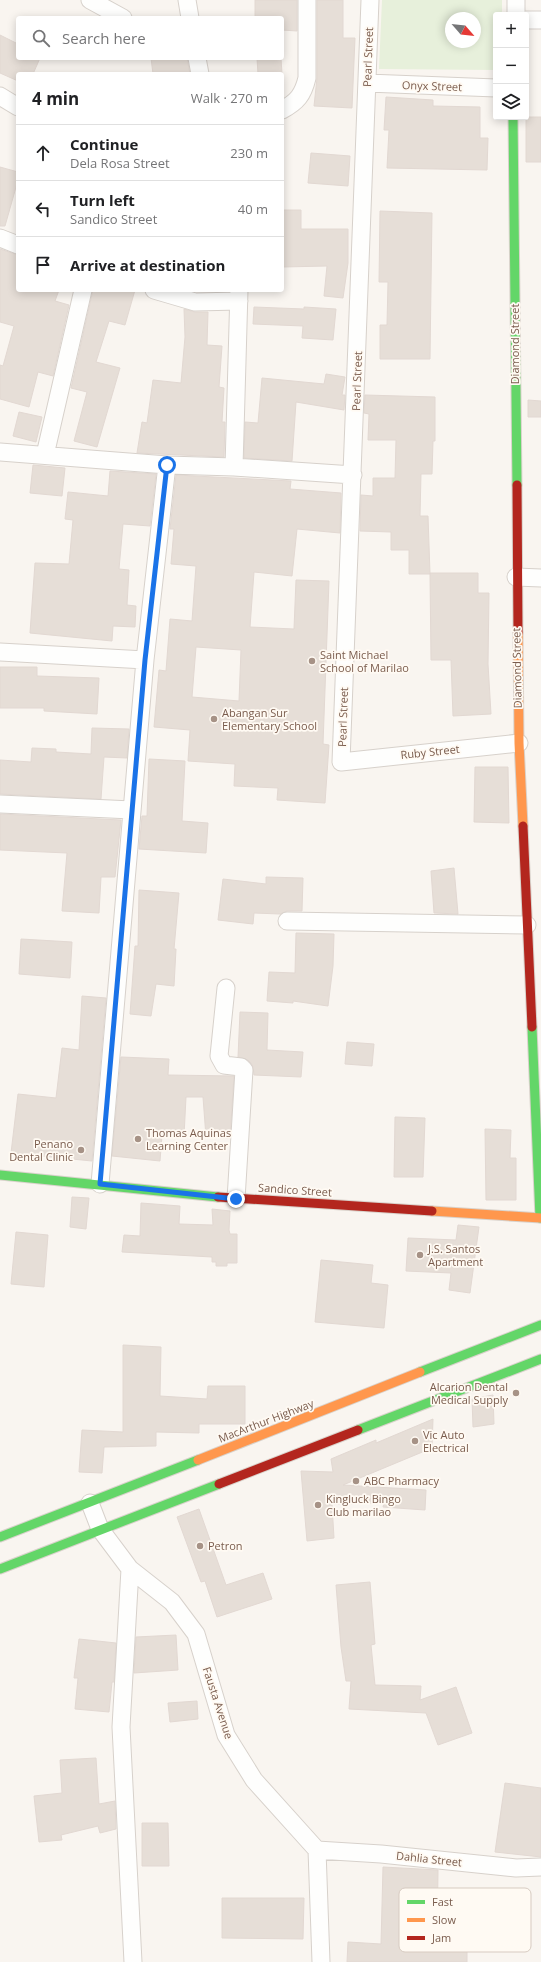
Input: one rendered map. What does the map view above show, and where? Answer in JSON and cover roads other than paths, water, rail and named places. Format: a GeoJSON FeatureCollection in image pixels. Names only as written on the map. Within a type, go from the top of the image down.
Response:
{"type":"FeatureCollection","features":[{"type":"Feature","properties":{"kind":"main road","name":"Diamond Street"},"geometry":{"type":"LineString","coordinates":[[513,120],[518,743],[541,1218]]}},
{"type":"Feature","properties":{"kind":"main road","name":"Sandico Street"},"geometry":{"type":"LineString","coordinates":[[0,1175],[236,1199],[541,1218]]}},
{"type":"Feature","properties":{"kind":"main road","name":"MacArthur Highway"},"geometry":{"type":"LineString","coordinates":[[0,1537],[541,1325]]}},
{"type":"Feature","properties":{"kind":"main road"},"geometry":{"type":"LineString","coordinates":[[0,1569],[541,1359]]}},
{"type":"Feature","properties":{"kind":"street"},"geometry":{"type":"LineString","coordinates":[[90,0],[119,16]]}},
{"type":"Feature","properties":{"kind":"street"},"geometry":{"type":"LineString","coordinates":[[187,0],[190,16]]}},
{"type":"Feature","properties":{"kind":"street"},"geometry":{"type":"LineString","coordinates":[[284,109],[299,99],[305,89],[307,78],[308,0]]}},
{"type":"Feature","properties":{"kind":"street","name":"Pearl Street"},"geometry":{"type":"LineString","coordinates":[[341,762],[370,0]]}},
{"type":"Feature","properties":{"kind":"street"},"geometry":{"type":"LineString","coordinates":[[516,0],[516,12]]}},
{"type":"Feature","properties":{"kind":"street"},"geometry":{"type":"LineString","coordinates":[[529,20],[541,20]]}},
{"type":"Feature","properties":{"kind":"street"},"geometry":{"type":"LineString","coordinates":[[197,60],[200,72]]}},
{"type":"Feature","properties":{"kind":"street","name":"Onyx Street"},"geometry":{"type":"LineString","coordinates":[[367,83],[493,88]]}},
{"type":"Feature","properties":{"kind":"street"},"geometry":{"type":"LineString","coordinates":[[0,96],[16,106]]}},
{"type":"Feature","properties":{"kind":"street"},"geometry":{"type":"LineString","coordinates":[[0,238],[16,244]]}},
{"type":"Feature","properties":{"kind":"street"},"geometry":{"type":"LineString","coordinates":[[45,455],[83,292]]}},
{"type":"Feature","properties":{"kind":"street"},"geometry":{"type":"LineString","coordinates":[[161,292],[195,302],[239,295],[234,467]]}},
{"type":"Feature","properties":{"kind":"street"},"geometry":{"type":"LineString","coordinates":[[0,452],[167,465],[234,467],[353,475]]}},
{"type":"Feature","properties":{"kind":"street"},"geometry":{"type":"LineString","coordinates":[[100,1184],[145,660],[167,465]]}},
{"type":"Feature","properties":{"kind":"street"},"geometry":{"type":"LineString","coordinates":[[516,577],[541,578]]}},
{"type":"Feature","properties":{"kind":"street"},"geometry":{"type":"LineString","coordinates":[[0,652],[145,660]]}},
{"type":"Feature","properties":{"kind":"street","name":"Ruby Street"},"geometry":{"type":"LineString","coordinates":[[341,762],[518,743]]}},
{"type":"Feature","properties":{"kind":"street"},"geometry":{"type":"LineString","coordinates":[[0,804],[132,810]]}},
{"type":"Feature","properties":{"kind":"street"},"geometry":{"type":"LineString","coordinates":[[287,921],[527,925]]}},
{"type":"Feature","properties":{"kind":"street"},"geometry":{"type":"LineString","coordinates":[[226,988],[220,1061],[224,1065],[241,1067],[244,1070],[236,1199]]}},
{"type":"Feature","properties":{"kind":"street","name":"Fausta Avenue"},"geometry":{"type":"LineString","coordinates":[[90,1503],[100,1529],[130,1569],[172,1602],[196,1634],[226,1735],[254,1780],[317,1850]]}},
{"type":"Feature","properties":{"kind":"street"},"geometry":{"type":"LineString","coordinates":[[130,1569],[121,1727],[133,1962]]}},
{"type":"Feature","properties":{"kind":"street"},"geometry":{"type":"LineString","coordinates":[[317,1850],[321,1962]]}},
{"type":"Feature","properties":{"kind":"street","name":"Dahlia Street"},"geometry":{"type":"LineString","coordinates":[[317,1850],[381,1854],[516,1868],[541,1867]]}},
{"type":"Feature","properties":{"kind":"place","name":"Saint Michael School of Marilao"},"geometry":{"type":"Point","coordinates":[312,661]}},
{"type":"Feature","properties":{"kind":"place","name":"Abangan Sur Elementary School"},"geometry":{"type":"Point","coordinates":[214,719]}},
{"type":"Feature","properties":{"kind":"place","name":"Thomas Aquinas Learning Center"},"geometry":{"type":"Point","coordinates":[138,1139]}},
{"type":"Feature","properties":{"kind":"place","name":"Penano Dental Clinic"},"geometry":{"type":"Point","coordinates":[81,1150]}},
{"type":"Feature","properties":{"kind":"place","name":"J.S. Santos Apartment"},"geometry":{"type":"Point","coordinates":[420,1255]}},
{"type":"Feature","properties":{"kind":"place","name":"Alcarion Dental Medical Supply"},"geometry":{"type":"Point","coordinates":[516,1393]}},
{"type":"Feature","properties":{"kind":"place","name":"Vic Auto Electrical"},"geometry":{"type":"Point","coordinates":[415,1441]}},
{"type":"Feature","properties":{"kind":"place","name":"ABC Pharmacy"},"geometry":{"type":"Point","coordinates":[356,1481]}},
{"type":"Feature","properties":{"kind":"place","name":"Kingluck Bingo Club marilao"},"geometry":{"type":"Point","coordinates":[318,1505]}},
{"type":"Feature","properties":{"kind":"place","name":"Petron"},"geometry":{"type":"Point","coordinates":[200,1546]}}]}
